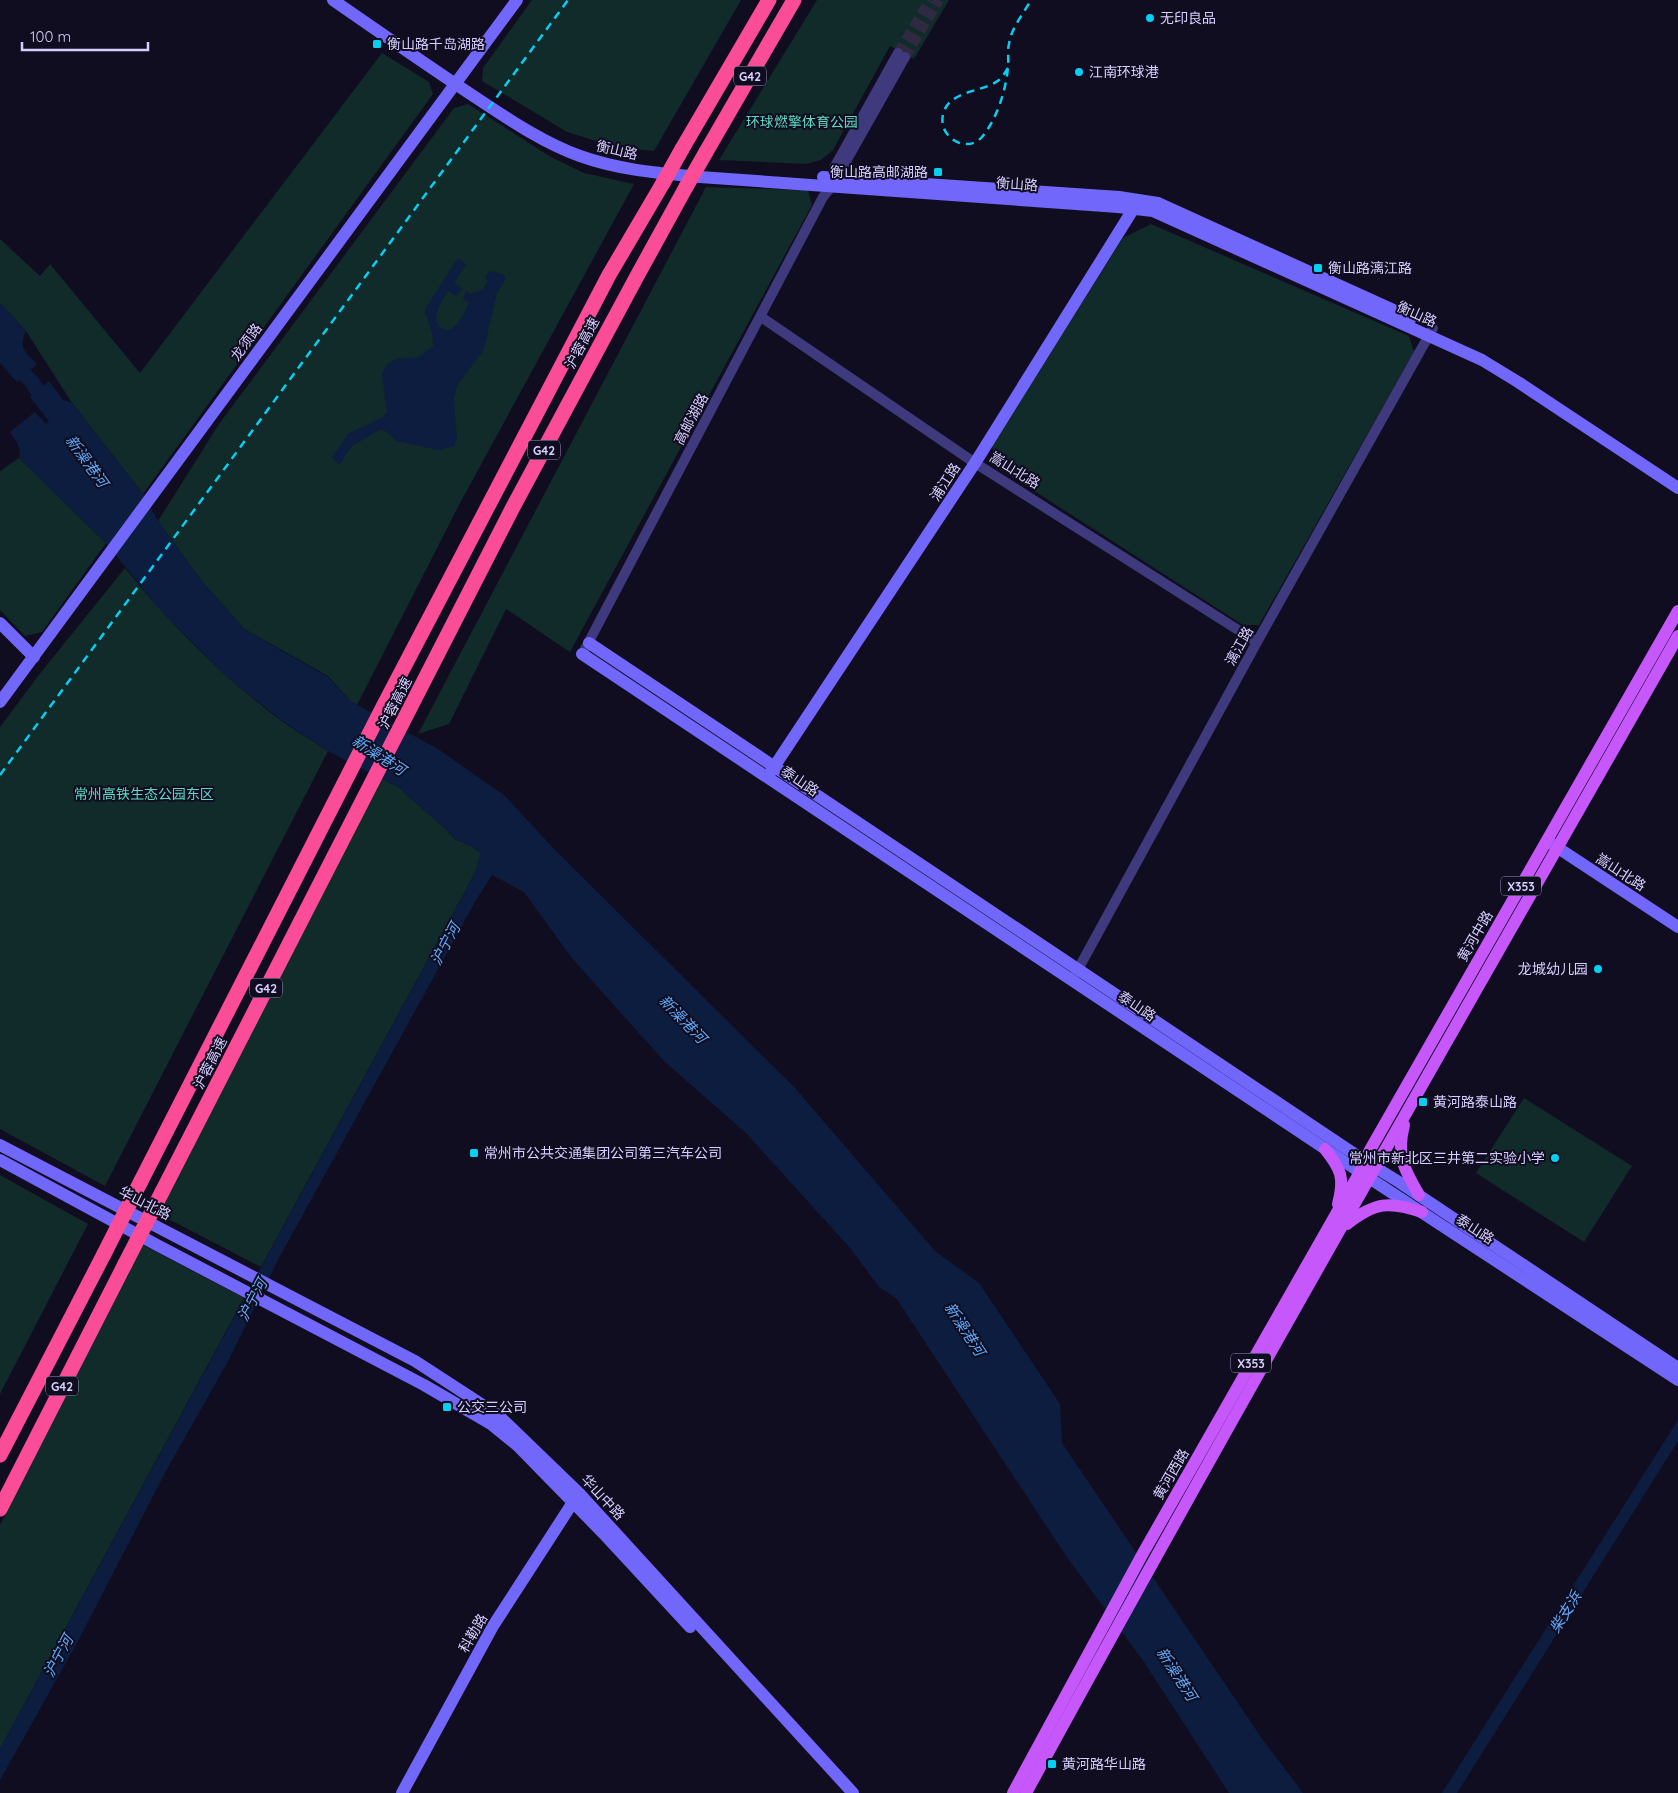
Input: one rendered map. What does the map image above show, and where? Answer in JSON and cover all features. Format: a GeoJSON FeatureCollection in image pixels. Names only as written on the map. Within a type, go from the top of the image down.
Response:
{"type":"FeatureCollection","features":[{"type":"Feature","properties":{"kind":"highway","name":"沪蓉高速"},"geometry":{"type":"LineString","coordinates":[[0,1455],[384,705],[609,275],[769,0]]}},
{"type":"Feature","properties":{"kind":"highway","name":"沪蓉高速"},"geometry":{"type":"LineString","coordinates":[[0,1509],[517,500],[686,187],[794,0]]}},
{"type":"Feature","properties":{"kind":"main road","name":"衡山路"},"geometry":{"type":"LineString","coordinates":[[333,0],[457,81],[570,145],[599,154],[652,164],[829,184],[1136,204],[1158,202],[1431,332],[1482,360],[1678,488]]}},
{"type":"Feature","properties":{"kind":"main road","name":"衡山路"},"geometry":{"type":"LineString","coordinates":[[346,0],[457,81]]}},
{"type":"Feature","properties":{"kind":"main road","name":"龙须路"},"geometry":{"type":"LineString","coordinates":[[0,702],[517,0]]}},
{"type":"Feature","properties":{"kind":"main road","name":"浦江路"},"geometry":{"type":"LineString","coordinates":[[771,772],[975,463],[1136,204]]}},
{"type":"Feature","properties":{"kind":"main road","name":"衡山路"},"geometry":{"type":"LineString","coordinates":[[1431,332],[1480,349],[1516,370],[1678,478]]}},
{"type":"Feature","properties":{"kind":"main road","name":"黄河中路"},"geometry":{"type":"LineString","coordinates":[[1367,1170],[1408,1111],[1678,611]]}},
{"type":"Feature","properties":{"kind":"main road"},"geometry":{"type":"LineString","coordinates":[[0,624],[34,657]]}},
{"type":"Feature","properties":{"kind":"main road","name":"黄河中路"},"geometry":{"type":"LineString","coordinates":[[1367,1170],[1552,844],[1678,636]]}},
{"type":"Feature","properties":{"kind":"main road","name":"泰山路"},"geometry":{"type":"LineString","coordinates":[[585,649],[1367,1170],[1422,1212],[1677,1375]]}},
{"type":"Feature","properties":{"kind":"main road","name":"嵩山北路"},"geometry":{"type":"LineString","coordinates":[[1552,844],[1678,927]]}},
{"type":"Feature","properties":{"kind":"main road","name":"泰山路"},"geometry":{"type":"LineString","coordinates":[[1075,975],[1325,1149],[1419,1195],[1677,1375]]}},
{"type":"Feature","properties":{"kind":"main road"},"geometry":{"type":"LineString","coordinates":[[1408,1111],[1401,1134],[1400,1154],[1406,1172],[1419,1195]]}},
{"type":"Feature","properties":{"kind":"main road","name":"华山北路"},"geometry":{"type":"LineString","coordinates":[[0,1145],[277,1288]]}},
{"type":"Feature","properties":{"kind":"main road"},"geometry":{"type":"LineString","coordinates":[[1325,1149],[1339,1167],[1341,1180],[1338,1223],[1386,1204],[1402,1205],[1422,1212]]}},
{"type":"Feature","properties":{"kind":"main road","name":"华山中路"},"geometry":{"type":"LineString","coordinates":[[0,1160],[449,1398],[491,1424],[576,1498],[844,1793]]}},
{"type":"Feature","properties":{"kind":"main road","name":"黄河西路"},"geometry":{"type":"LineString","coordinates":[[1026,1793],[1367,1170]]}},
{"type":"Feature","properties":{"kind":"main road","name":"黄河西路"},"geometry":{"type":"LineString","coordinates":[[1013,1793],[1142,1555],[1338,1223]]}},
{"type":"Feature","properties":{"kind":"main road","name":"华山中路"},"geometry":{"type":"LineString","coordinates":[[277,1288],[415,1362],[498,1415],[854,1793]]}},
{"type":"Feature","properties":{"kind":"main road","name":"科勒路"},"geometry":{"type":"LineString","coordinates":[[402,1793],[493,1626],[576,1498]]}},
{"type":"Feature","properties":{"kind":"street","name":"高邮湖路"},"geometry":{"type":"LineString","coordinates":[[585,649],[761,317],[829,184],[901,55]]}},
{"type":"Feature","properties":{"kind":"street","name":"嵩山北路"},"geometry":{"type":"LineString","coordinates":[[761,317],[975,463],[1257,642]]}},
{"type":"Feature","properties":{"kind":"street","name":"漓江路"},"geometry":{"type":"LineString","coordinates":[[1075,975],[1257,642],[1431,332]]}},
{"type":"Feature","properties":{"kind":"green space"},"geometry":{"type":"Polygon","coordinates":[[[532,0],[741,0],[654,151],[619,148],[567,132],[482,81],[483,68],[532,0]]]}},
{"type":"Feature","properties":{"kind":"green space","name":"环球燃擎体育公园"},"geometry":{"type":"Polygon","coordinates":[[[817,0],[949,0],[914,59],[890,46],[833,150],[821,160],[806,164],[719,160],[817,0]]]}},
{"type":"Feature","properties":{"kind":"green space"},"geometry":{"type":"Polygon","coordinates":[[[382,53],[429,82],[433,94],[143,494],[72,403],[26,331],[0,303],[0,239],[40,276],[50,264],[140,373],[382,53]]]}},
{"type":"Feature","properties":{"kind":"green space"},"geometry":{"type":"Polygon","coordinates":[[[468,104],[551,157],[584,173],[634,184],[459,505],[357,705],[350,701],[328,676],[244,629],[200,579],[158,521],[219,424],[454,108],[468,104]]]}},
{"type":"Feature","properties":{"kind":"green space"},"geometry":{"type":"Polygon","coordinates":[[[706,187],[808,190],[812,205],[570,652],[506,609],[449,724],[418,734],[706,187]]]}},
{"type":"Feature","properties":{"kind":"green space"},"geometry":{"type":"Polygon","coordinates":[[[1151,224],[1409,336],[1414,352],[1259,625],[1243,625],[997,467],[992,446],[1123,238],[1151,224]]]}},
{"type":"Feature","properties":{"kind":"green space"},"geometry":{"type":"Polygon","coordinates":[[[19,458],[106,543],[42,632],[25,636],[0,610],[0,471],[19,458]]]}},
{"type":"Feature","properties":{"kind":"green space","name":"常州高铁生态公园东区"},"geometry":{"type":"Polygon","coordinates":[[[125,568],[161,610],[219,669],[283,722],[328,751],[105,1186],[0,1129],[0,727],[38,676],[125,568]]]}},
{"type":"Feature","properties":{"kind":"green space"},"geometry":{"type":"Polygon","coordinates":[[[381,778],[398,787],[455,839],[481,853],[476,871],[261,1267],[157,1213],[381,778]]]}},
{"type":"Feature","properties":{"kind":"green space"},"geometry":{"type":"Polygon","coordinates":[[[1524,1098],[1632,1166],[1584,1242],[1476,1173],[1524,1098]]]}},
{"type":"Feature","properties":{"kind":"green space"},"geometry":{"type":"Polygon","coordinates":[[[0,1175],[88,1224],[0,1394],[0,1175]]]}},
{"type":"Feature","properties":{"kind":"green space"},"geometry":{"type":"Polygon","coordinates":[[[143,1245],[244,1298],[0,1749],[0,1525],[143,1245]]]}},
{"type":"Feature","properties":{"kind":"water"},"geometry":{"type":"Polygon","coordinates":[[[458,258],[466,264],[454,283],[462,288],[457,296],[448,291],[439,306],[436,316],[438,325],[445,330],[450,330],[458,323],[469,303],[463,299],[466,291],[471,294],[483,289],[488,280],[485,278],[489,271],[505,275],[505,280],[497,293],[484,349],[457,386],[454,400],[457,439],[454,446],[438,450],[397,441],[384,430],[379,430],[352,446],[339,465],[332,457],[348,434],[383,417],[387,412],[382,374],[386,365],[396,359],[419,357],[433,346],[425,309],[458,258]]]}},
{"type":"Feature","properties":{"kind":"water"},"geometry":{"type":"Polygon","coordinates":[[[0,303],[26,331],[23,342],[24,349],[37,364],[17,382],[0,363],[0,303]]]}},
{"type":"Feature","properties":{"kind":"water","name":"沪宁河"},"geometry":{"type":"Polygon","coordinates":[[[49,381],[63,400],[72,403],[143,494],[158,521],[200,579],[244,629],[328,677],[350,701],[438,749],[505,796],[554,849],[795,1088],[935,1251],[979,1283],[1060,1404],[1062,1443],[1263,1740],[1303,1793],[1229,1793],[1144,1662],[1066,1556],[896,1298],[879,1287],[851,1249],[746,1133],[664,1061],[571,957],[524,892],[492,875],[475,902],[279,1258],[227,1363],[166,1471],[77,1643],[0,1780],[0,1749],[476,871],[481,853],[455,839],[398,787],[328,751],[284,722],[228,678],[161,611],[106,543],[19,458],[19,447],[10,432],[35,412],[46,424],[49,421],[30,397],[49,381]]]}},
{"type":"Feature","properties":{"kind":"water","name":"柴支浜"},"geometry":{"type":"Polygon","coordinates":[[[1678,1420],[1678,1441],[1457,1793],[1442,1793],[1678,1420]]]}},
{"type":"Feature","properties":{"kind":"waterway","name":"新澡港河"},"geometry":{"type":"LineString","coordinates":[[0,351],[32,382],[48,406]]}},
{"type":"Feature","properties":{"kind":"tunnel"},"geometry":{"type":"LineString","coordinates":[[898,53],[930,0]]}},
{"type":"Feature","properties":{"kind":"tunnel"},"geometry":{"type":"LineString","coordinates":[[905,57],[939,0]]}},
{"type":"Feature","properties":{"kind":"railway"},"geometry":{"type":"LineString","coordinates":[[0,775],[568,0]]}},
{"type":"Feature","properties":{"kind":"railway"},"geometry":{"type":"LineString","coordinates":[[1008,68],[1007,70],[1003,76],[993,84],[961,95],[948,104],[942,120],[948,135],[954,140],[968,144],[975,142],[982,137],[992,122],[1000,104],[1007,76],[1008,67],[1008,47],[1010,38],[1031,0]]}},
{"type":"Feature","properties":{"kind":"place","name":"无印良品"},"geometry":{"type":"Point","coordinates":[1150,18]}},
{"type":"Feature","properties":{"kind":"place","name":"衡山路千岛湖路"},"geometry":{"type":"Point","coordinates":[377,44]}},
{"type":"Feature","properties":{"kind":"place","name":"江南环球港"},"geometry":{"type":"Point","coordinates":[1079,72]}},
{"type":"Feature","properties":{"kind":"place","name":"衡山路高邮湖路"},"geometry":{"type":"Point","coordinates":[938,172]}},
{"type":"Feature","properties":{"kind":"place","name":"衡山路漓江路"},"geometry":{"type":"Point","coordinates":[1318,268]}},
{"type":"Feature","properties":{"kind":"place","name":"龙城幼儿园"},"geometry":{"type":"Point","coordinates":[1598,969]}},
{"type":"Feature","properties":{"kind":"place","name":"黄河路泰山路"},"geometry":{"type":"Point","coordinates":[1423,1102]}},
{"type":"Feature","properties":{"kind":"place","name":"常州市公共交通集团公司第三汽车公司"},"geometry":{"type":"Point","coordinates":[474,1153]}},
{"type":"Feature","properties":{"kind":"place","name":"常州市新北区三井第二实验小学"},"geometry":{"type":"Point","coordinates":[1555,1158]}},
{"type":"Feature","properties":{"kind":"place","name":"公交三公司"},"geometry":{"type":"Point","coordinates":[447,1407]}},
{"type":"Feature","properties":{"kind":"place","name":"黄河路华山路"},"geometry":{"type":"Point","coordinates":[1052,1764]}}]}
